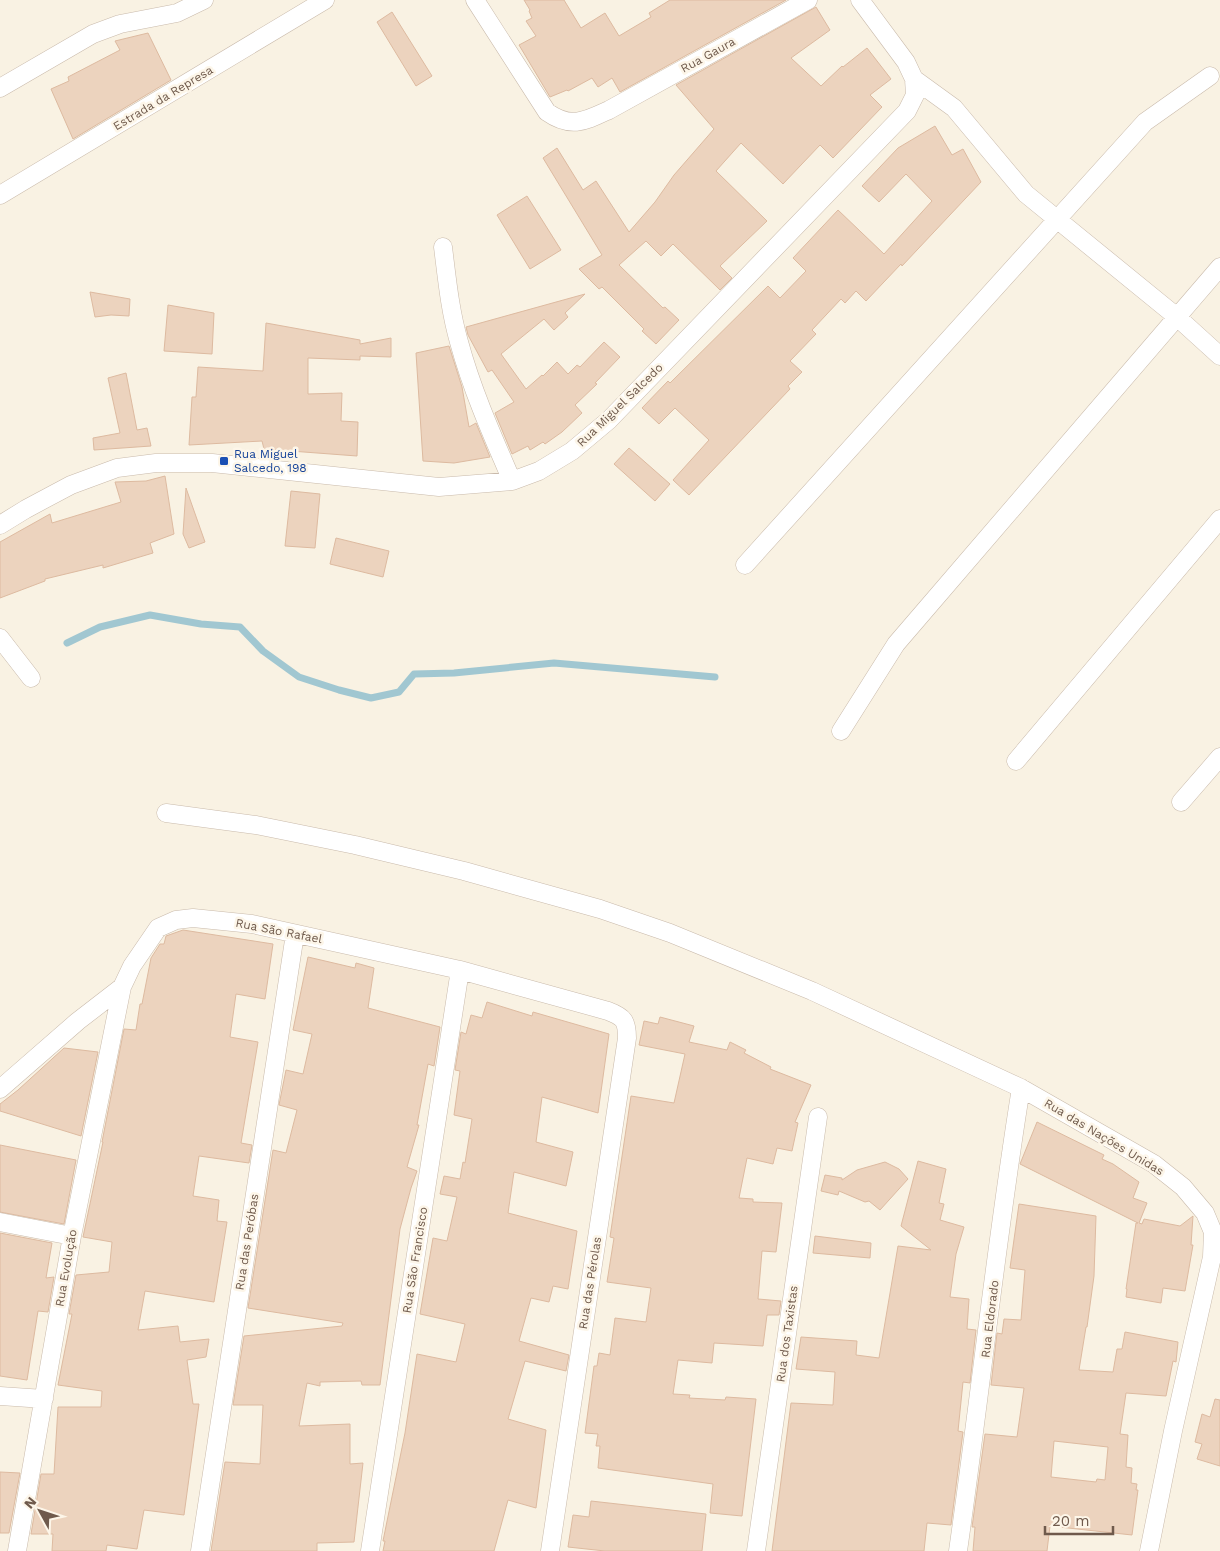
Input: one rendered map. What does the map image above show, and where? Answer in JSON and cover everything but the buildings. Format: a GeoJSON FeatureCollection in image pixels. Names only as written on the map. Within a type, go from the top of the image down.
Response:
{"type":"FeatureCollection","features":[{"type":"Feature","properties":{"kind":"street"},"geometry":{"type":"LineString","coordinates":[[0,88],[93,34],[120,24],[177,13],[204,0]]}},
{"type":"Feature","properties":{"kind":"street","name":"Estrada da Represa"},"geometry":{"type":"LineString","coordinates":[[0,195],[325,0]]}},
{"type":"Feature","properties":{"kind":"street","name":"Rua Gaura"},"geometry":{"type":"LineString","coordinates":[[475,0],[547,112],[556,119],[570,123],[586,121],[609,110],[808,0]]}},
{"type":"Feature","properties":{"kind":"street"},"geometry":{"type":"LineString","coordinates":[[860,0],[906,62],[914,79],[954,108],[1026,194],[1177,317],[1220,356]]}},
{"type":"Feature","properties":{"kind":"street"},"geometry":{"type":"LineString","coordinates":[[745,565],[1145,122],[1210,76]]}},
{"type":"Feature","properties":{"kind":"street","name":"Rua Miguel Salcedo"},"geometry":{"type":"LineString","coordinates":[[0,525],[71,485],[117,468],[156,463],[212,464],[439,487],[512,481],[539,471],[572,452],[609,420],[907,112],[915,95],[914,79]]}},
{"type":"Feature","properties":{"kind":"street"},"geometry":{"type":"LineString","coordinates":[[443,248],[458,340],[480,406],[512,481]]}},
{"type":"Feature","properties":{"kind":"street"},"geometry":{"type":"LineString","coordinates":[[841,731],[896,644],[1220,267]]}},
{"type":"Feature","properties":{"kind":"street"},"geometry":{"type":"LineString","coordinates":[[1016,761],[1220,519]]}},
{"type":"Feature","properties":{"kind":"street"},"geometry":{"type":"LineString","coordinates":[[0,638],[31,678]]}},
{"type":"Feature","properties":{"kind":"street"},"geometry":{"type":"LineString","coordinates":[[1181,802],[1220,757]]}},
{"type":"Feature","properties":{"kind":"street","name":"Rua das Nações Unidas"},"geometry":{"type":"LineString","coordinates":[[166,813],[256,825],[355,845],[464,871],[600,909],[670,933],[744,962],[843,1005],[1021,1088],[1154,1164],[1183,1187],[1205,1213],[1213,1232],[1210,1264],[1172,1430],[1149,1551]]}},
{"type":"Feature","properties":{"kind":"street","name":"Rua São Rafael"},"geometry":{"type":"LineString","coordinates":[[0,1089],[78,1021],[122,987],[132,966],[158,928],[176,920],[193,918],[252,924],[460,970],[608,1011],[622,1017]]}},
{"type":"Feature","properties":{"kind":"street","name":"Rua das Peróbas"},"geometry":{"type":"LineString","coordinates":[[200,1551],[295,934]]}},
{"type":"Feature","properties":{"kind":"street","name":"Rua São Francisco"},"geometry":{"type":"LineString","coordinates":[[370,1551],[460,970]]}},
{"type":"Feature","properties":{"kind":"street","name":"Rua Evolução"},"geometry":{"type":"LineString","coordinates":[[17,1551],[72,1236],[122,987]]}},
{"type":"Feature","properties":{"kind":"street","name":"Rua das Pérolas"},"geometry":{"type":"LineString","coordinates":[[550,1551],[627,1038],[625,1022],[622,1017]]}},
{"type":"Feature","properties":{"kind":"street","name":"Rua Eldorado"},"geometry":{"type":"LineString","coordinates":[[958,1551],[977,1422],[1005,1194],[1021,1088]]}},
{"type":"Feature","properties":{"kind":"street","name":"Rua dos Taxistas"},"geometry":{"type":"LineString","coordinates":[[756,1551],[818,1117]]}},
{"type":"Feature","properties":{"kind":"street"},"geometry":{"type":"LineString","coordinates":[[0,1222],[72,1236]]}},
{"type":"Feature","properties":{"kind":"street"},"geometry":{"type":"LineString","coordinates":[[0,1396],[44,1399]]}},
{"type":"Feature","properties":{"kind":"waterway"},"geometry":{"type":"LineString","coordinates":[[67,643],[100,627],[150,615],[201,624],[240,627],[263,651],[299,677],[371,698],[399,692],[414,674],[454,673],[554,663],[715,677]]}},
{"type":"Feature","properties":{"kind":"place","name":"Rua Miguel Salcedo, 198"},"geometry":{"type":"Point","coordinates":[224,461]}}]}
